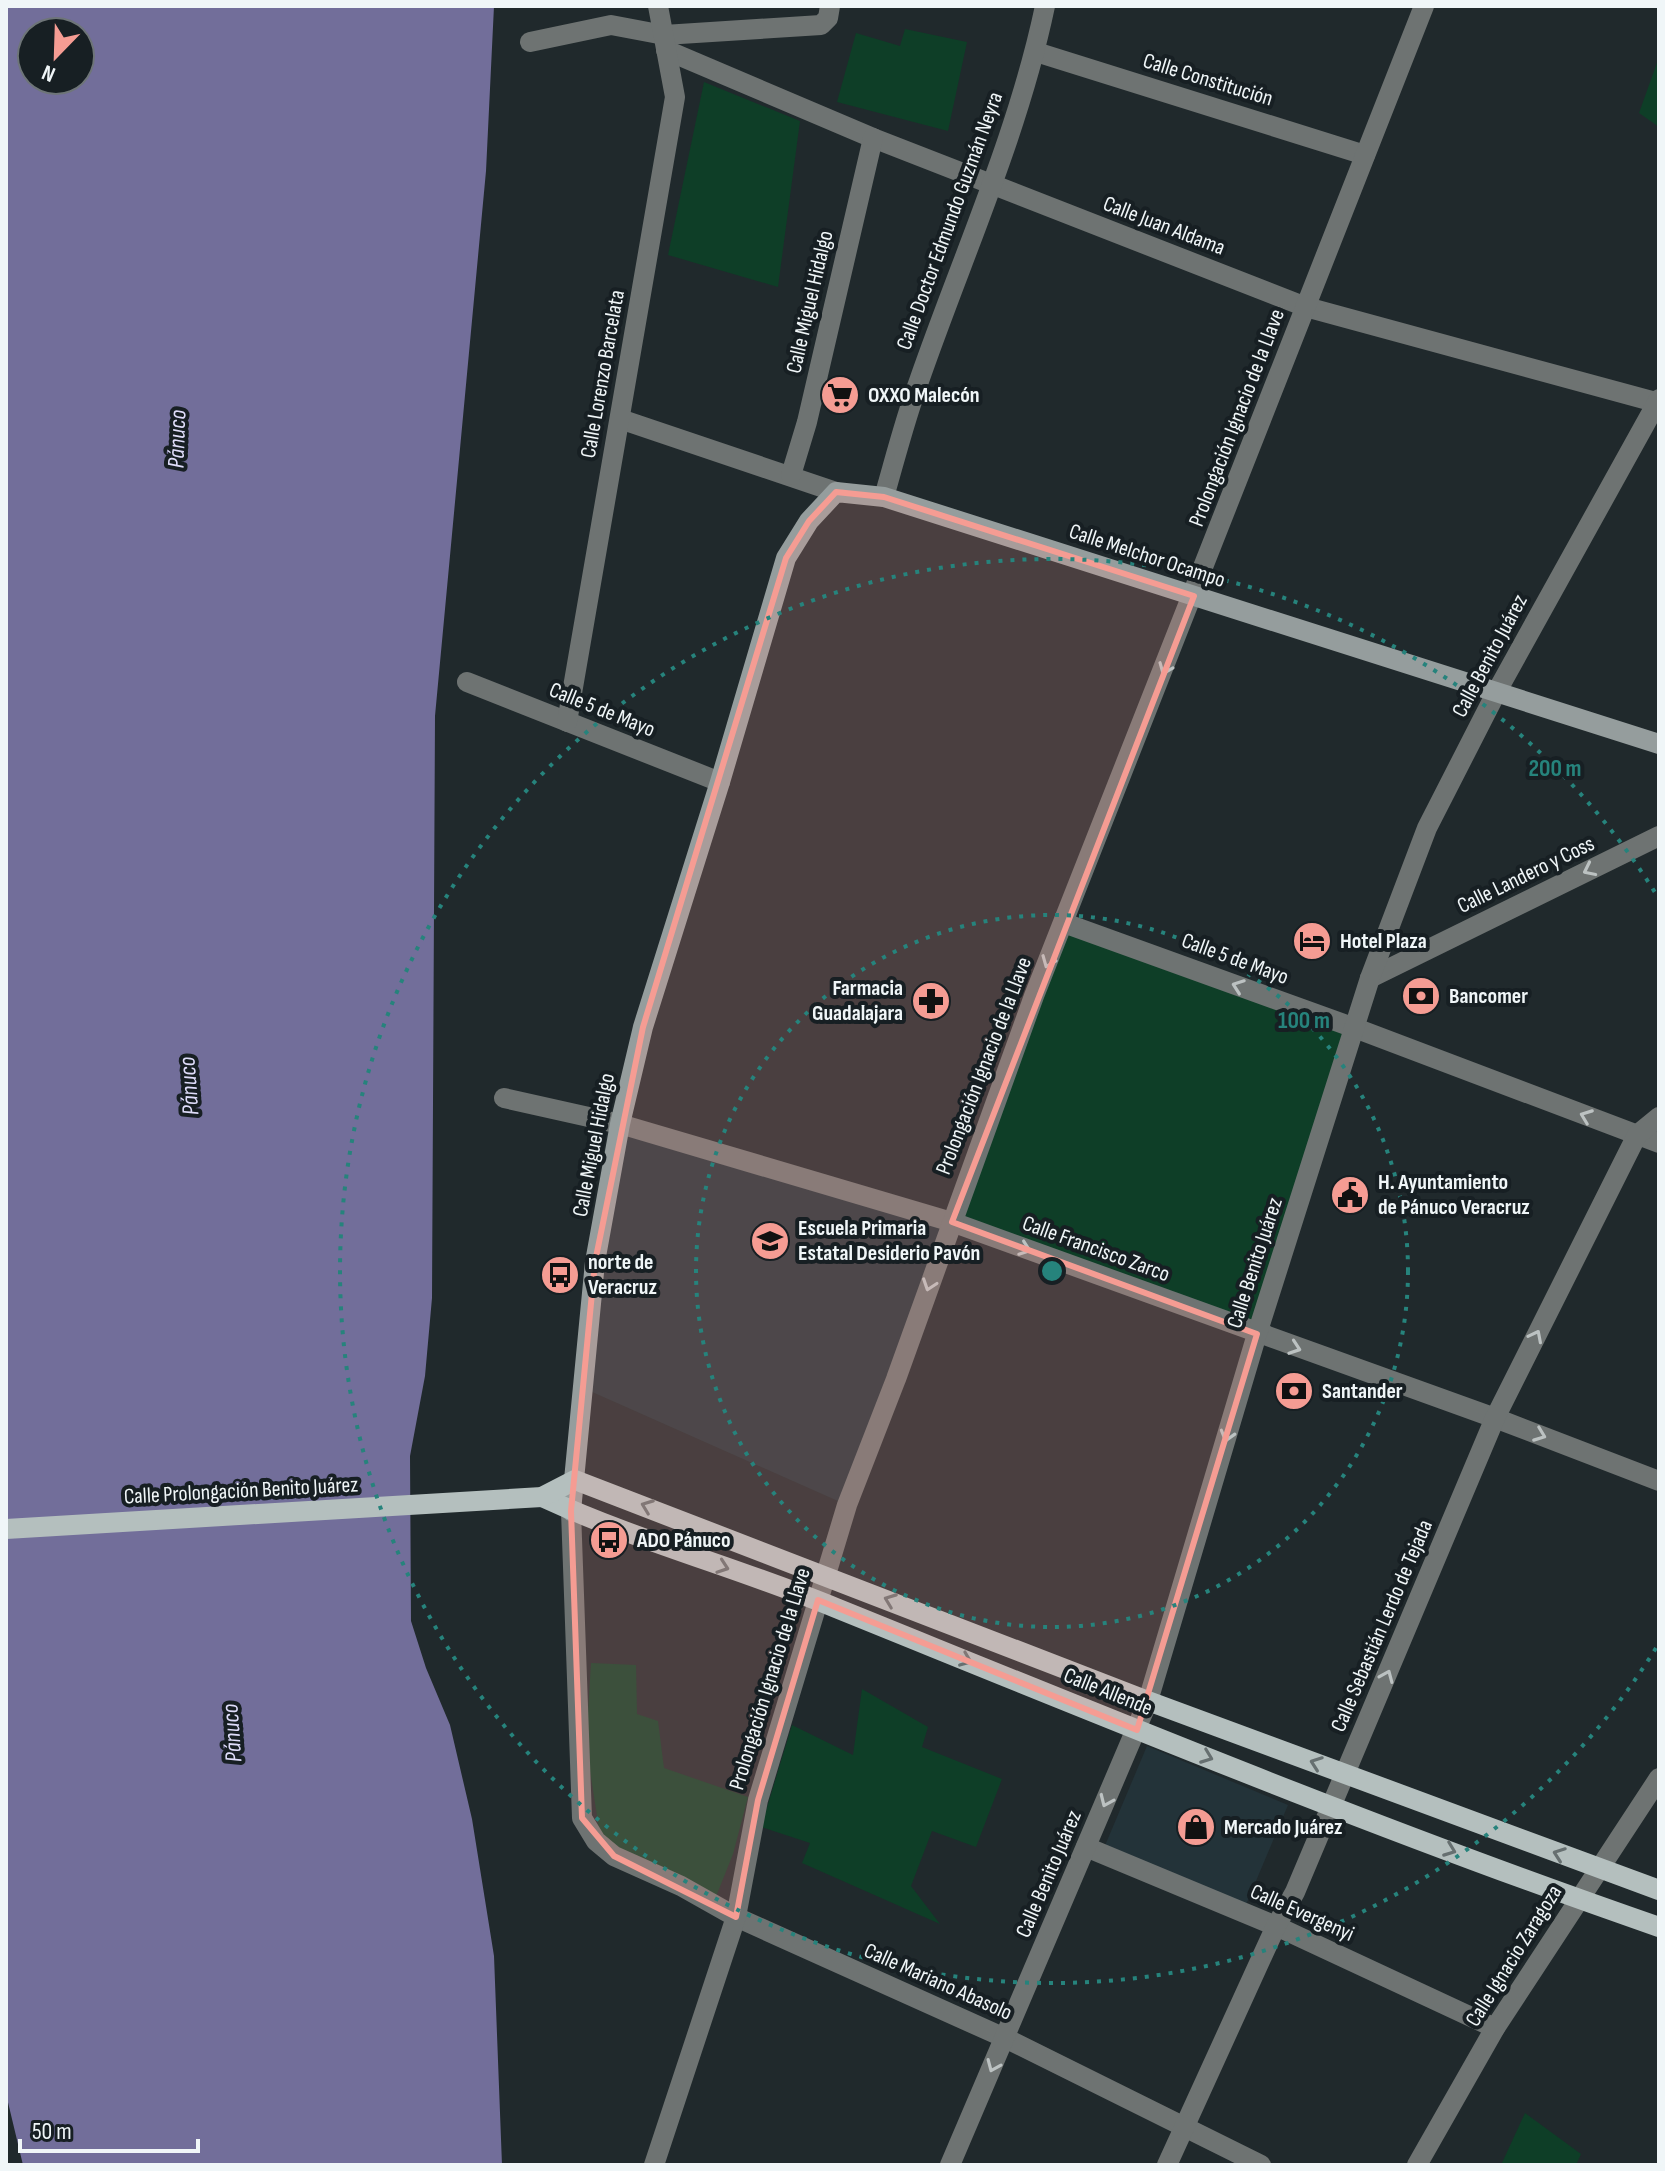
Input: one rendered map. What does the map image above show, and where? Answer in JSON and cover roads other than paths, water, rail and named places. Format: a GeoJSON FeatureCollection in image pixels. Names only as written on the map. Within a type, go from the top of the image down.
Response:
{"type":"FeatureCollection","features":[{"type":"Feature","properties":{"kind":"main road","name":"Calle Allende"},"geometry":{"type":"LineString","coordinates":[[479,1500],[542,1497],[575,1480],[826,1574],[1148,1701],[1659,1890]]}},
{"type":"Feature","properties":{"kind":"main road","name":"Calle Allende"},"geometry":{"type":"LineString","coordinates":[[542,1497],[614,1529],[818,1600],[1137,1730],[1578,1899],[1659,1927]]}},
{"type":"Feature","properties":{"kind":"main road","name":"Calle Prolongación Benito Juárez"},"geometry":{"type":"LineString","coordinates":[[6,1529],[479,1500]]}},
{"type":"Feature","properties":{"kind":"street","name":"Calle Lorenzo Barcelata"},"geometry":{"type":"LineString","coordinates":[[567,722],[675,97],[658,6]]}},
{"type":"Feature","properties":{"kind":"street","name":"Calle Doctor Edmundo Guzmán Neyra"},"geometry":{"type":"LineString","coordinates":[[884,497],[917,383],[991,185],[1036,52],[1045,6]]}},
{"type":"Feature","properties":{"kind":"street","name":"Prolongación Ignacio de la Llave"},"geometry":{"type":"LineString","coordinates":[[654,2165],[736,1917],[758,1800],[847,1505],[896,1379],[1006,1071],[1424,6]]}},
{"type":"Feature","properties":{"kind":"street"},"geometry":{"type":"LineString","coordinates":[[530,42],[611,25],[665,43],[821,25],[829,12]]}},
{"type":"Feature","properties":{"kind":"street","name":"Calle Juan Aldama"},"geometry":{"type":"LineString","coordinates":[[665,43],[873,138],[1306,307],[1658,401]]}},
{"type":"Feature","properties":{"kind":"street","name":"Calle Constitución"},"geometry":{"type":"LineString","coordinates":[[1036,52],[1365,155]]}},
{"type":"Feature","properties":{"kind":"street","name":"Calle Miguel Hidalgo"},"geometry":{"type":"LineString","coordinates":[[791,475],[873,138]]}},
{"type":"Feature","properties":{"kind":"street","name":"Calle Benito Juárez"},"geometry":{"type":"LineString","coordinates":[[950,2165],[1148,1701],[1257,1334],[1370,978],[1427,828],[1496,693],[1658,401]]}},
{"type":"Feature","properties":{"kind":"street","name":"Calle Melchor Ocampo"},"geometry":{"type":"LineString","coordinates":[[620,419],[836,492],[884,497],[1659,744]]}},
{"type":"Feature","properties":{"kind":"street","name":"Calle Miguel Hidalgo"},"geometry":{"type":"LineString","coordinates":[[596,1841],[582,1818],[571,1511],[595,1262],[620,1124],[643,1027],[786,558],[809,521],[836,492]]}},
{"type":"Feature","properties":{"kind":"street","name":"Calle 5 de Mayo"},"geometry":{"type":"LineString","coordinates":[[467,682],[720,782]]}},
{"type":"Feature","properties":{"kind":"street","name":"Calle Landero y Coss"},"geometry":{"type":"LineString","coordinates":[[1370,978],[1659,836]]}},
{"type":"Feature","properties":{"kind":"street","name":"Calle 5 de Mayo"},"geometry":{"type":"LineString","coordinates":[[1064,923],[1355,1028],[1659,1143]]}},
{"type":"Feature","properties":{"kind":"street","name":"Calle Francisco Zarco"},"geometry":{"type":"LineString","coordinates":[[504,1098],[620,1124],[952,1222],[1495,1418],[1659,1481]]}},
{"type":"Feature","properties":{"kind":"street","name":"Calle Sebastián Lerdo de Tejada"},"geometry":{"type":"LineString","coordinates":[[1167,2165],[1276,1926],[1295,1892],[1495,1418],[1637,1135],[1659,1117]]}},
{"type":"Feature","properties":{"kind":"street","name":"Calle Ignacio Zaragoza"},"geometry":{"type":"LineString","coordinates":[[1417,2165],[1495,2028],[1659,1778]]}},
{"type":"Feature","properties":{"kind":"street","name":"Calle Mariano Abasolo"},"geometry":{"type":"LineString","coordinates":[[596,1841],[614,1856],[681,1886],[736,1917],[1005,2038],[1261,2165]]}},
{"type":"Feature","properties":{"kind":"street","name":"Calle Evergenyi"},"geometry":{"type":"LineString","coordinates":[[1086,1847],[1276,1926],[1495,2028]]}},
{"type":"Feature","properties":{"kind":"water","name":"Pánuco"},"geometry":{"type":"Polygon","coordinates":[[[6,6],[494,6],[486,171],[435,716],[432,1298],[425,1376],[410,1456],[411,1621],[426,1668],[450,1725],[472,1819],[494,1956],[502,2165],[23,2165],[6,2094],[6,6]]]}},
{"type":"Feature","properties":{"kind":"place","name":"OXXO Malecón"},"geometry":{"type":"Point","coordinates":[840,395]}},
{"type":"Feature","properties":{"kind":"place","name":"Hotel Plaza"},"geometry":{"type":"Point","coordinates":[1312,941]}},
{"type":"Feature","properties":{"kind":"place","name":"Bancomer"},"geometry":{"type":"Point","coordinates":[1421,996]}},
{"type":"Feature","properties":{"kind":"place","name":"Farmacia Guadalajara"},"geometry":{"type":"Point","coordinates":[931,1001]}},
{"type":"Feature","properties":{"kind":"place","name":"H. Ayuntamiento de Pánuco Veracruz"},"geometry":{"type":"Point","coordinates":[1350,1195]}},
{"type":"Feature","properties":{"kind":"place","name":"Escuela Primaria Estatal Desiderio Pavón"},"geometry":{"type":"Point","coordinates":[770,1241]}},
{"type":"Feature","properties":{"kind":"place","name":"norte de Veracruz"},"geometry":{"type":"Point","coordinates":[560,1275]}},
{"type":"Feature","properties":{"kind":"place","name":"Santander"},"geometry":{"type":"Point","coordinates":[1294,1391]}},
{"type":"Feature","properties":{"kind":"place","name":"ADO Pánuco"},"geometry":{"type":"Point","coordinates":[609,1540]}},
{"type":"Feature","properties":{"kind":"place","name":"Mercado Juárez"},"geometry":{"type":"Point","coordinates":[1196,1827]}}]}
